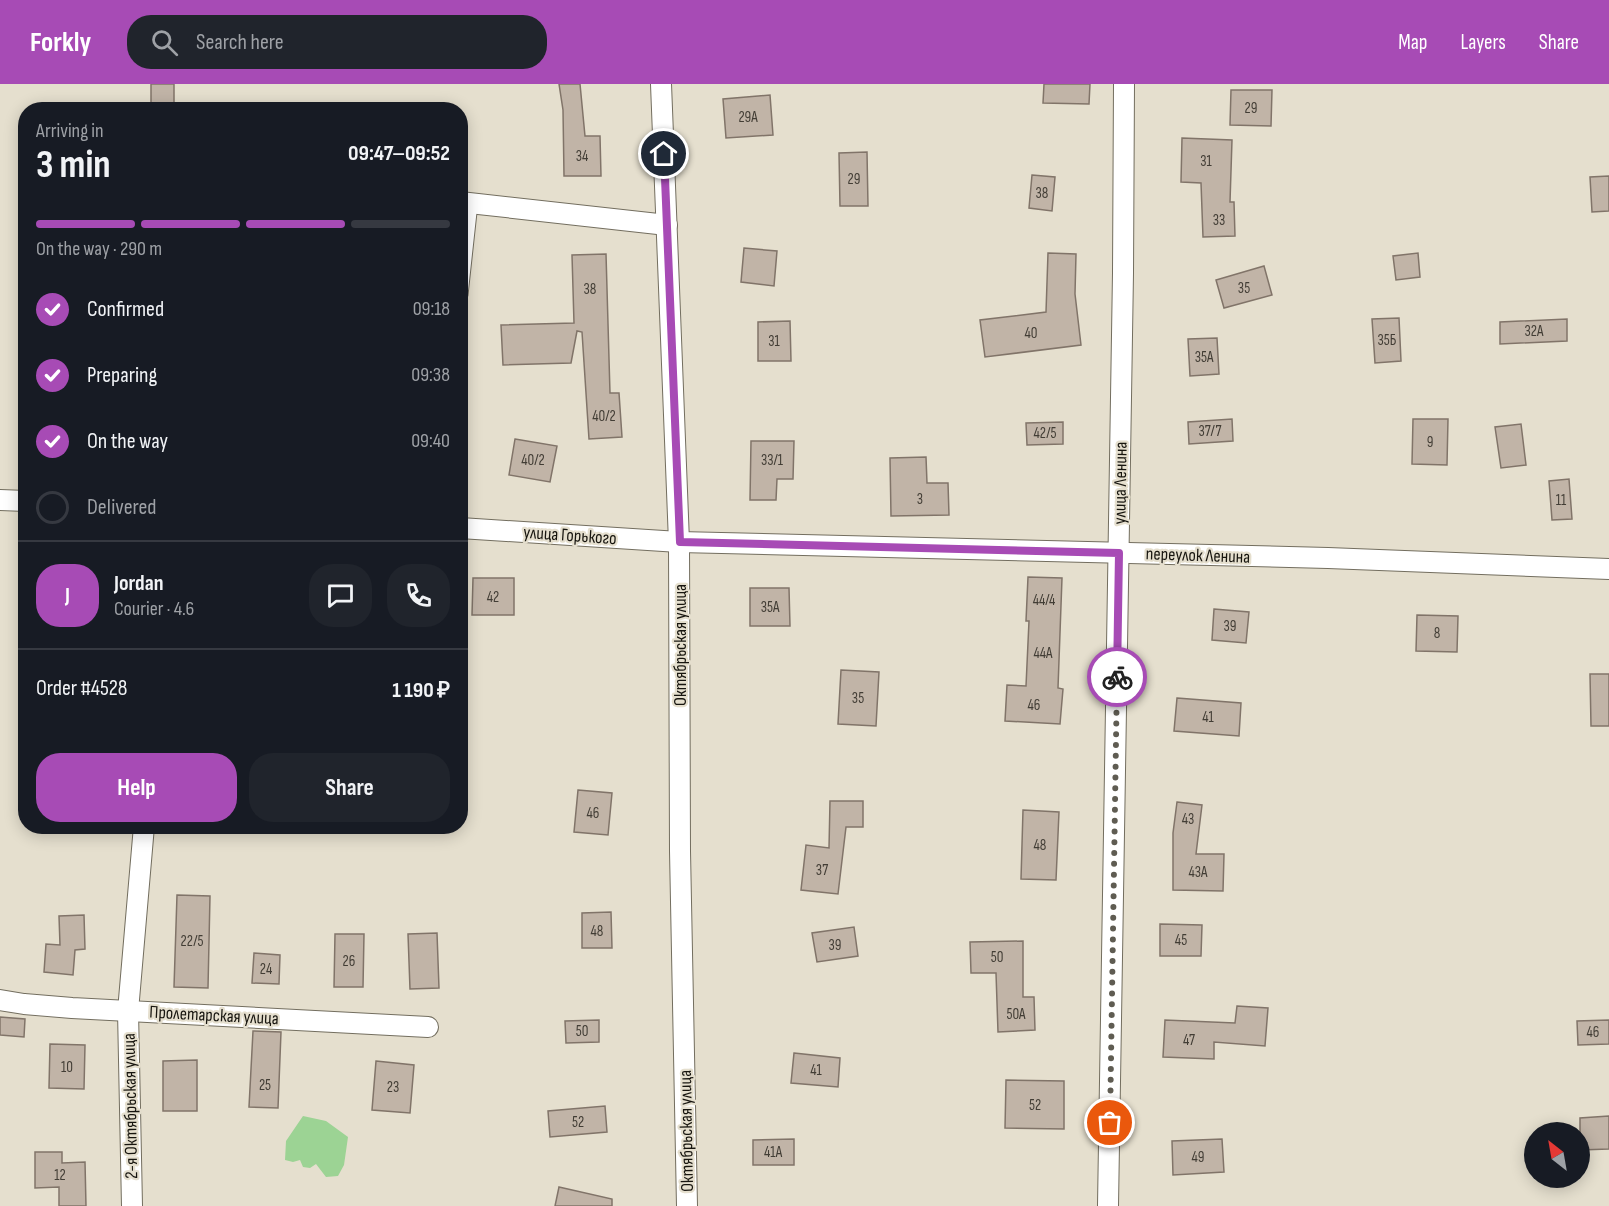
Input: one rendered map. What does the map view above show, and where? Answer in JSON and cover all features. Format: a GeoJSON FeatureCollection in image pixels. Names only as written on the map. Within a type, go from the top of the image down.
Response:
{"type":"FeatureCollection","features":[{"type":"Feature","properties":{"kind":"street","name":"Октябрьская улица"},"geometry":{"type":"LineString","coordinates":[[661,84],[680,542],[680,851],[687,1206]]}},
{"type":"Feature","properties":{"kind":"street","name":"улица Ленина"},"geometry":{"type":"LineString","coordinates":[[1108,1206],[1124,84]]}},
{"type":"Feature","properties":{"kind":"street"},"geometry":{"type":"LineString","coordinates":[[468,203],[667,225]]}},
{"type":"Feature","properties":{"kind":"street"},"geometry":{"type":"LineString","coordinates":[[0,500],[18,501]]}},
{"type":"Feature","properties":{"kind":"street","name":"улица Горького"},"geometry":{"type":"LineString","coordinates":[[468,529],[680,542]]}},
{"type":"Feature","properties":{"kind":"street","name":"переулок Ленина"},"geometry":{"type":"LineString","coordinates":[[680,542],[1609,569]]}},
{"type":"Feature","properties":{"kind":"street","name":"2-я Октябрьская улица"},"geometry":{"type":"LineString","coordinates":[[132,1206],[128,1011],[143,834]]}},
{"type":"Feature","properties":{"kind":"street","name":"Пролетарская улица"},"geometry":{"type":"LineString","coordinates":[[0,1000],[24,1004],[128,1011],[428,1027]]}},
{"type":"Feature","properties":{"kind":"shaded area"},"geometry":{"type":"Polygon","coordinates":[[[303,1116],[326,1121],[348,1137],[344,1165],[338,1176],[326,1177],[316,1164],[310,1168],[303,1167],[300,1160],[293,1162],[285,1160],[286,1141],[303,1116]]]}},
{"type":"Feature","properties":{"kind":"building"},"geometry":{"type":"Polygon","coordinates":[[[151,84],[174,84],[174,102],[151,102],[151,84]]]}},
{"type":"Feature","properties":{"kind":"building"},"geometry":{"type":"Polygon","coordinates":[[[559,84],[580,84],[585,136],[600,136],[601,176],[564,176],[563,110],[559,84]]]}},
{"type":"Feature","properties":{"kind":"building"},"geometry":{"type":"Polygon","coordinates":[[[1044,84],[1090,84],[1089,104],[1043,103],[1044,84]]]}},
{"type":"Feature","properties":{"kind":"building"},"geometry":{"type":"Polygon","coordinates":[[[1231,90],[1272,90],[1271,126],[1230,125],[1231,90]]]}},
{"type":"Feature","properties":{"kind":"building"},"geometry":{"type":"Polygon","coordinates":[[[770,95],[773,135],[726,138],[723,99],[770,95]]]}},
{"type":"Feature","properties":{"kind":"building"},"geometry":{"type":"Polygon","coordinates":[[[1182,138],[1232,140],[1230,202],[1234,202],[1235,236],[1203,237],[1201,183],[1181,182],[1182,138]]]}},
{"type":"Feature","properties":{"kind":"building"},"geometry":{"type":"Polygon","coordinates":[[[867,152],[868,206],[840,206],[839,153],[867,152]]]}},
{"type":"Feature","properties":{"kind":"building"},"geometry":{"type":"Polygon","coordinates":[[[1032,175],[1055,177],[1052,211],[1029,208],[1032,175]]]}},
{"type":"Feature","properties":{"kind":"building"},"geometry":{"type":"Polygon","coordinates":[[[1609,176],[1609,211],[1592,212],[1590,177],[1609,176]]]}},
{"type":"Feature","properties":{"kind":"building"},"geometry":{"type":"Polygon","coordinates":[[[744,248],[777,251],[774,286],[741,282],[744,248]]]}},
{"type":"Feature","properties":{"kind":"building"},"geometry":{"type":"Polygon","coordinates":[[[1048,253],[1076,254],[1075,294],[1081,345],[985,357],[980,320],[1046,312],[1048,253]]]}},
{"type":"Feature","properties":{"kind":"building"},"geometry":{"type":"Polygon","coordinates":[[[1418,253],[1420,277],[1396,280],[1393,256],[1418,253]]]}},
{"type":"Feature","properties":{"kind":"building"},"geometry":{"type":"Polygon","coordinates":[[[606,254],[610,393],[619,393],[622,437],[589,439],[582,332],[577,331],[571,363],[503,365],[501,325],[574,323],[572,255],[606,254]]]}},
{"type":"Feature","properties":{"kind":"building"},"geometry":{"type":"Polygon","coordinates":[[[1264,266],[1272,295],[1224,308],[1216,280],[1264,266]]]}},
{"type":"Feature","properties":{"kind":"building"},"geometry":{"type":"Polygon","coordinates":[[[1399,318],[1401,361],[1375,363],[1372,319],[1399,318]]]}},
{"type":"Feature","properties":{"kind":"building"},"geometry":{"type":"Polygon","coordinates":[[[1567,319],[1567,341],[1500,344],[1500,322],[1567,319]]]}},
{"type":"Feature","properties":{"kind":"building"},"geometry":{"type":"Polygon","coordinates":[[[790,321],[791,361],[758,361],[758,322],[790,321]]]}},
{"type":"Feature","properties":{"kind":"building"},"geometry":{"type":"Polygon","coordinates":[[[1217,338],[1219,374],[1190,376],[1188,339],[1217,338]]]}},
{"type":"Feature","properties":{"kind":"building"},"geometry":{"type":"Polygon","coordinates":[[[1232,419],[1233,441],[1189,444],[1188,422],[1232,419]]]}},
{"type":"Feature","properties":{"kind":"building"},"geometry":{"type":"Polygon","coordinates":[[[1413,419],[1448,419],[1447,465],[1412,464],[1413,419]]]}},
{"type":"Feature","properties":{"kind":"building"},"geometry":{"type":"Polygon","coordinates":[[[1063,422],[1063,444],[1027,445],[1026,423],[1063,422]]]}},
{"type":"Feature","properties":{"kind":"building"},"geometry":{"type":"Polygon","coordinates":[[[1521,424],[1526,465],[1501,468],[1495,427],[1521,424]]]}},
{"type":"Feature","properties":{"kind":"building"},"geometry":{"type":"Polygon","coordinates":[[[515,439],[557,446],[550,482],[509,475],[515,439]]]}},
{"type":"Feature","properties":{"kind":"building"},"geometry":{"type":"Polygon","coordinates":[[[751,441],[794,441],[793,479],[777,479],[776,500],[750,500],[751,441]]]}},
{"type":"Feature","properties":{"kind":"building"},"geometry":{"type":"Polygon","coordinates":[[[926,457],[927,483],[948,483],[949,515],[891,516],[890,458],[926,457]]]}},
{"type":"Feature","properties":{"kind":"building"},"geometry":{"type":"Polygon","coordinates":[[[1569,479],[1572,519],[1552,520],[1549,481],[1569,479]]]}},
{"type":"Feature","properties":{"kind":"building"},"geometry":{"type":"Polygon","coordinates":[[[1028,577],[1062,578],[1058,688],[1063,689],[1060,724],[1005,721],[1007,685],[1026,686],[1029,621],[1026,621],[1028,577]]]}},
{"type":"Feature","properties":{"kind":"building"},"geometry":{"type":"Polygon","coordinates":[[[473,578],[514,578],[514,615],[472,615],[473,578]]]}},
{"type":"Feature","properties":{"kind":"building"},"geometry":{"type":"Polygon","coordinates":[[[750,588],[789,588],[790,626],[750,626],[750,588]]]}},
{"type":"Feature","properties":{"kind":"building"},"geometry":{"type":"Polygon","coordinates":[[[1214,609],[1249,612],[1246,643],[1212,640],[1214,609]]]}},
{"type":"Feature","properties":{"kind":"building"},"geometry":{"type":"Polygon","coordinates":[[[1417,615],[1458,616],[1457,652],[1416,651],[1417,615]]]}},
{"type":"Feature","properties":{"kind":"building"},"geometry":{"type":"Polygon","coordinates":[[[841,670],[879,672],[876,726],[838,724],[841,670]]]}},
{"type":"Feature","properties":{"kind":"building"},"geometry":{"type":"Polygon","coordinates":[[[1590,674],[1609,674],[1609,726],[1591,726],[1590,674]]]}},
{"type":"Feature","properties":{"kind":"building"},"geometry":{"type":"Polygon","coordinates":[[[1177,698],[1241,703],[1239,736],[1174,731],[1177,698]]]}},
{"type":"Feature","properties":{"kind":"building"},"geometry":{"type":"Polygon","coordinates":[[[578,790],[612,793],[608,835],[574,832],[578,790]]]}},
{"type":"Feature","properties":{"kind":"building"},"geometry":{"type":"Polygon","coordinates":[[[830,801],[863,801],[863,827],[846,827],[838,894],[801,890],[806,845],[829,848],[830,801]]]}},
{"type":"Feature","properties":{"kind":"building"},"geometry":{"type":"Polygon","coordinates":[[[1177,802],[1202,805],[1196,854],[1224,854],[1223,891],[1173,890],[1173,833],[1177,802]]]}},
{"type":"Feature","properties":{"kind":"building"},"geometry":{"type":"Polygon","coordinates":[[[1023,810],[1059,812],[1056,880],[1021,879],[1023,810]]]}},
{"type":"Feature","properties":{"kind":"building"},"geometry":{"type":"Polygon","coordinates":[[[177,895],[210,896],[208,988],[174,987],[177,895]]]}},
{"type":"Feature","properties":{"kind":"building"},"geometry":{"type":"Polygon","coordinates":[[[611,912],[612,948],[582,948],[582,913],[611,912]]]}},
{"type":"Feature","properties":{"kind":"building"},"geometry":{"type":"Polygon","coordinates":[[[84,915],[85,949],[75,950],[73,975],[44,972],[46,944],[60,945],[59,916],[84,915]]]}},
{"type":"Feature","properties":{"kind":"building"},"geometry":{"type":"Polygon","coordinates":[[[1160,924],[1202,925],[1201,956],[1160,956],[1160,924]]]}},
{"type":"Feature","properties":{"kind":"building"},"geometry":{"type":"Polygon","coordinates":[[[854,927],[858,956],[817,962],[812,933],[854,927]]]}},
{"type":"Feature","properties":{"kind":"building"},"geometry":{"type":"Polygon","coordinates":[[[437,933],[439,988],[410,989],[408,934],[437,933]]]}},
{"type":"Feature","properties":{"kind":"building"},"geometry":{"type":"Polygon","coordinates":[[[335,934],[364,934],[363,987],[334,987],[335,934]]]}},
{"type":"Feature","properties":{"kind":"building"},"geometry":{"type":"Polygon","coordinates":[[[1023,941],[1023,997],[1034,997],[1035,1030],[998,1032],[996,973],[971,973],[970,942],[1023,941]]]}},
{"type":"Feature","properties":{"kind":"building"},"geometry":{"type":"Polygon","coordinates":[[[254,953],[280,955],[279,984],[252,983],[254,953]]]}},
{"type":"Feature","properties":{"kind":"building"},"geometry":{"type":"Polygon","coordinates":[[[1237,1006],[1268,1008],[1265,1046],[1214,1042],[1214,1059],[1163,1057],[1165,1020],[1235,1023],[1237,1006]]]}},
{"type":"Feature","properties":{"kind":"building"},"geometry":{"type":"Polygon","coordinates":[[[0,1017],[25,1019],[24,1037],[0,1035],[0,1017]]]}},
{"type":"Feature","properties":{"kind":"building"},"geometry":{"type":"Polygon","coordinates":[[[599,1020],[599,1042],[566,1043],[565,1021],[599,1020]]]}},
{"type":"Feature","properties":{"kind":"building"},"geometry":{"type":"Polygon","coordinates":[[[1609,1020],[1609,1044],[1578,1045],[1577,1021],[1609,1020]]]}},
{"type":"Feature","properties":{"kind":"building"},"geometry":{"type":"Polygon","coordinates":[[[253,1031],[281,1032],[278,1108],[249,1107],[253,1031]]]}},
{"type":"Feature","properties":{"kind":"building"},"geometry":{"type":"Polygon","coordinates":[[[50,1044],[85,1045],[84,1089],[49,1088],[50,1044]]]}},
{"type":"Feature","properties":{"kind":"building"},"geometry":{"type":"Polygon","coordinates":[[[794,1053],[840,1058],[838,1087],[791,1083],[794,1053]]]}},
{"type":"Feature","properties":{"kind":"building"},"geometry":{"type":"Polygon","coordinates":[[[197,1060],[197,1111],[163,1111],[163,1061],[197,1060]]]}},
{"type":"Feature","properties":{"kind":"building"},"geometry":{"type":"Polygon","coordinates":[[[376,1061],[414,1065],[410,1113],[372,1110],[376,1061]]]}},
{"type":"Feature","properties":{"kind":"building"},"geometry":{"type":"Polygon","coordinates":[[[1006,1080],[1064,1081],[1064,1129],[1005,1128],[1006,1080]]]}},
{"type":"Feature","properties":{"kind":"building"},"geometry":{"type":"Polygon","coordinates":[[[605,1106],[607,1132],[550,1137],[548,1111],[605,1106]]]}},
{"type":"Feature","properties":{"kind":"building"},"geometry":{"type":"Polygon","coordinates":[[[1609,1116],[1609,1149],[1590,1150],[1590,1122],[1580,1122],[1580,1118],[1609,1116]]]}},
{"type":"Feature","properties":{"kind":"building"},"geometry":{"type":"Polygon","coordinates":[[[794,1139],[794,1165],[753,1165],[753,1140],[794,1139]]]}},
{"type":"Feature","properties":{"kind":"building"},"geometry":{"type":"Polygon","coordinates":[[[1222,1139],[1224,1172],[1173,1175],[1172,1141],[1222,1139]]]}},
{"type":"Feature","properties":{"kind":"building"},"geometry":{"type":"Polygon","coordinates":[[[35,1152],[62,1152],[62,1163],[85,1162],[86,1206],[59,1206],[59,1187],[35,1188],[35,1152]]]}},
{"type":"Feature","properties":{"kind":"building"},"geometry":{"type":"Polygon","coordinates":[[[559,1187],[612,1199],[612,1206],[555,1206],[559,1187]]]}},
{"type":"Feature","properties":{"kind":"way so far"},"geometry":{"type":"LineString","coordinates":[[1110,1123],[1117,677]]}},
{"type":"Feature","properties":{"kind":"route"},"geometry":{"type":"LineString","coordinates":[[664,154],[680,542],[1119,553],[1117,677]]}}]}
